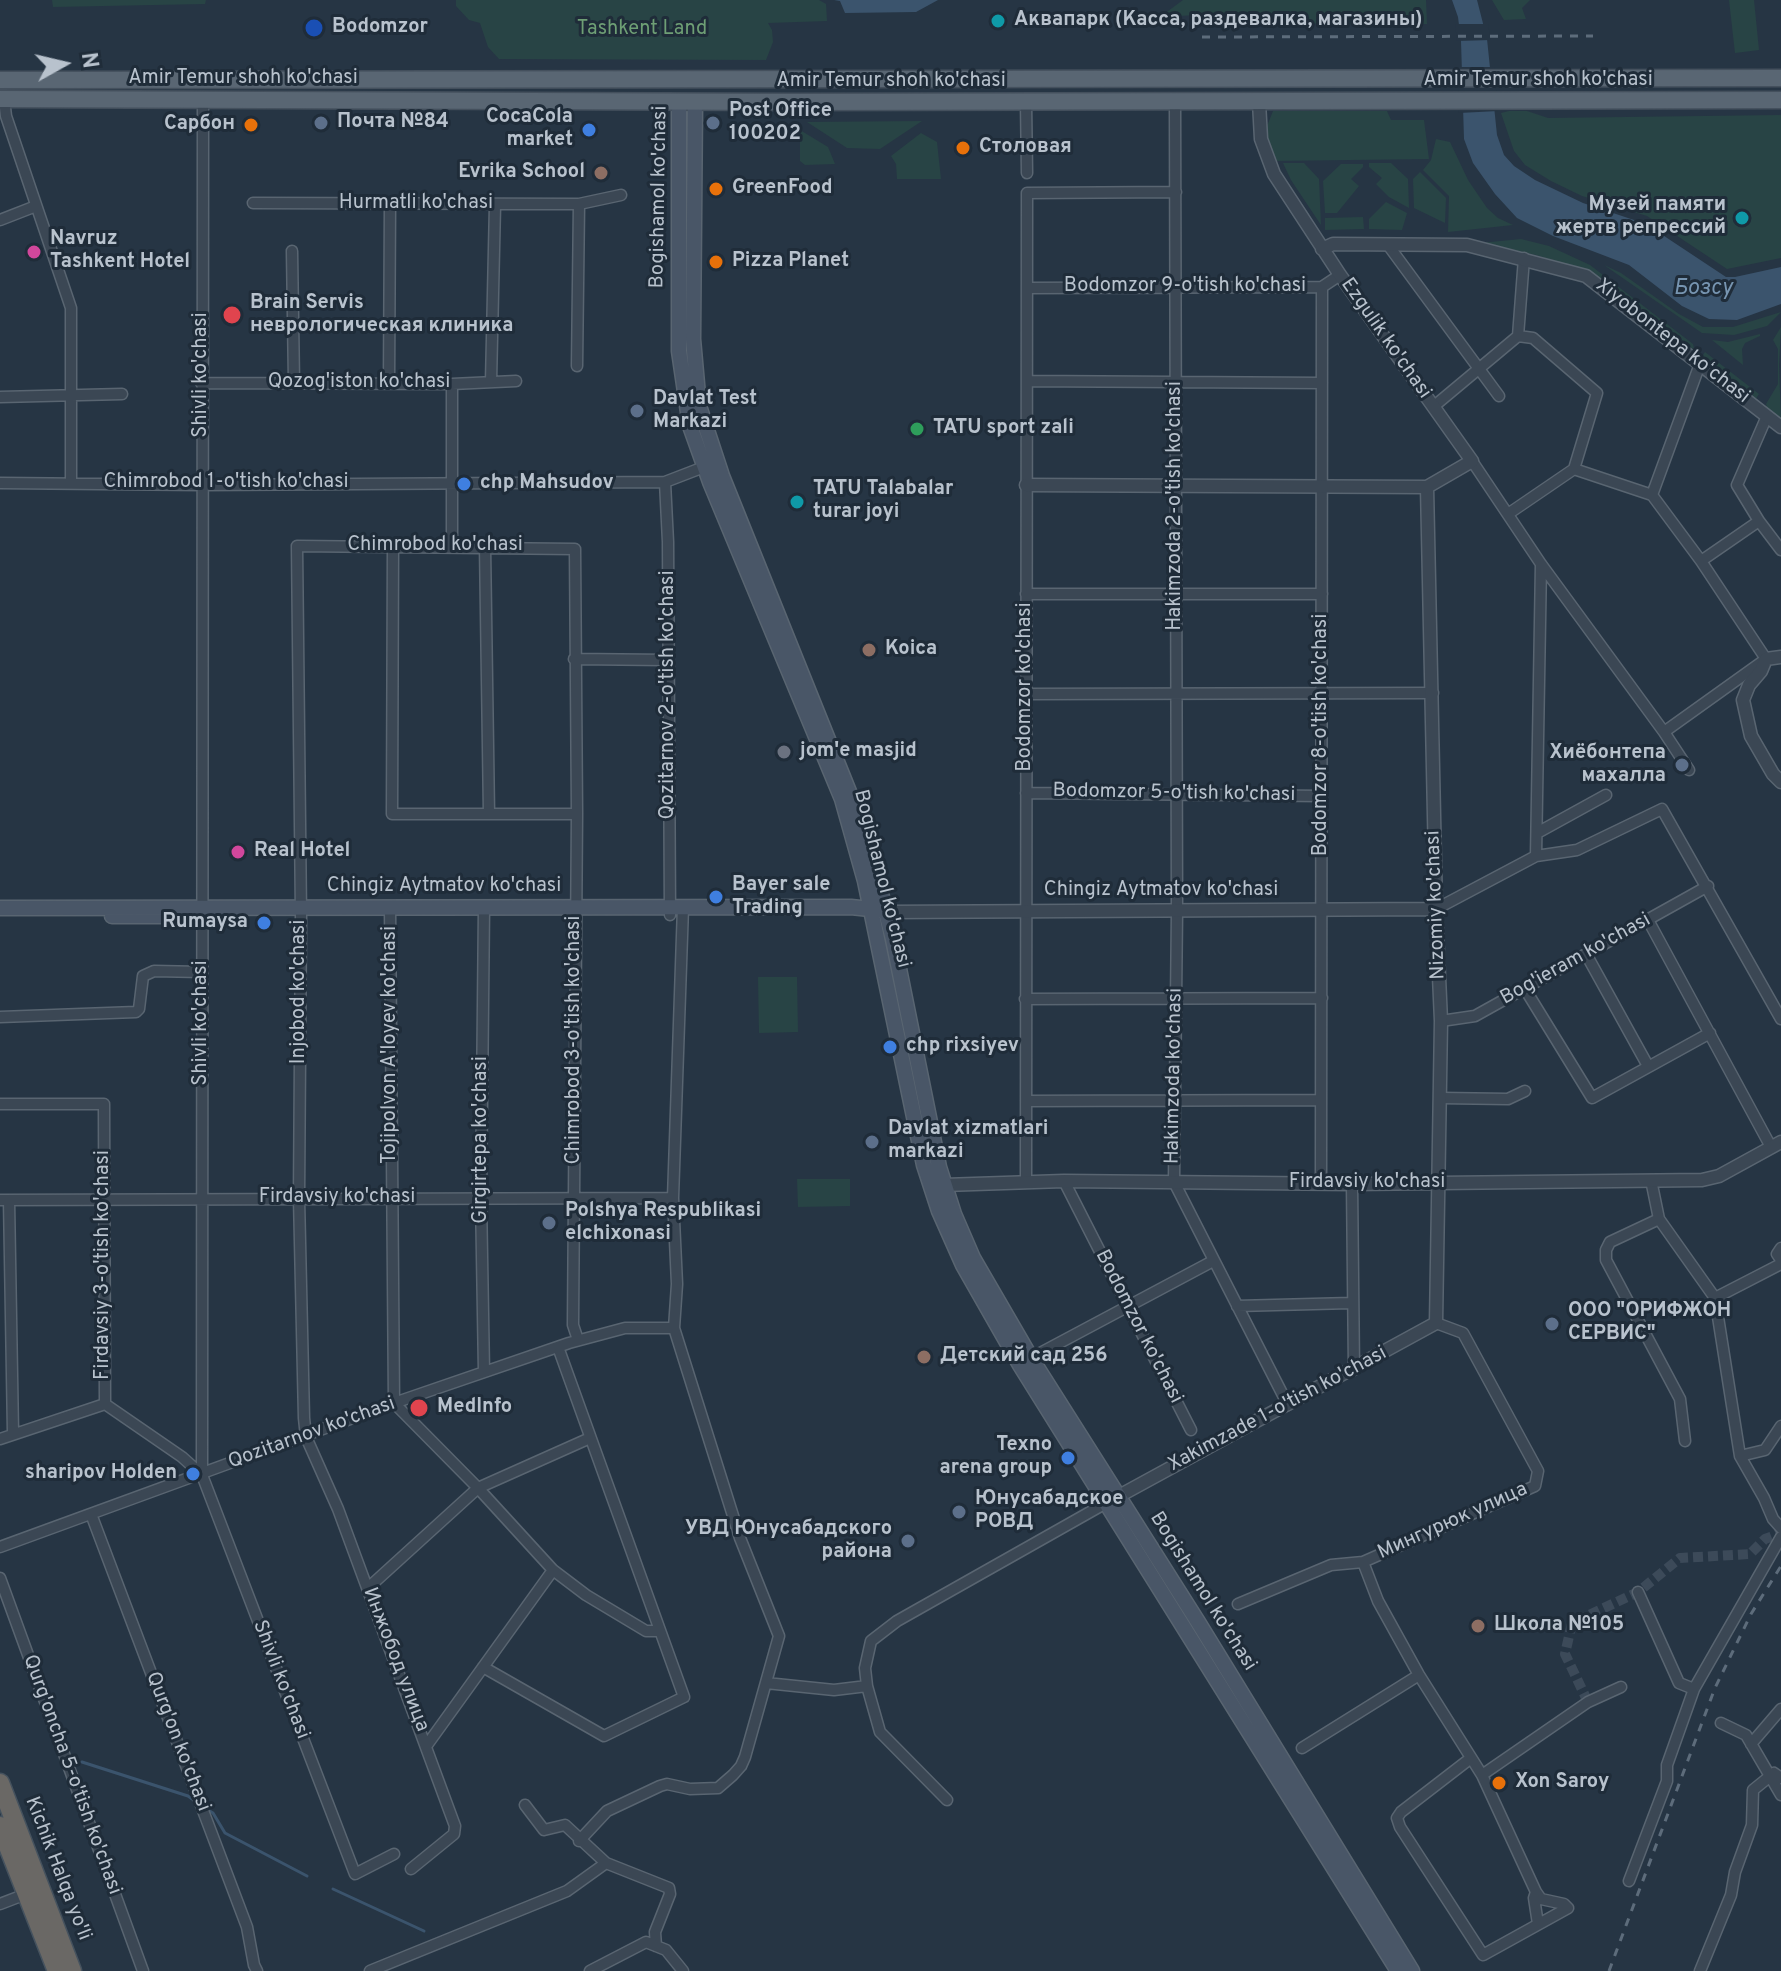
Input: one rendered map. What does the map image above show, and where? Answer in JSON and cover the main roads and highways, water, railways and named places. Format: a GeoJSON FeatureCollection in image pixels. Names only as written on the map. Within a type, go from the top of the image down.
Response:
{"type":"FeatureCollection","features":[{"type":"Feature","properties":{"kind":"highway","name":"Kichik Halqa yo'li"},"geometry":{"type":"LineString","coordinates":[[0,1783],[72,1971]]}},
{"type":"Feature","properties":{"kind":"highway","name":"Kichik Halqa yo'li"},"geometry":{"type":"LineString","coordinates":[[0,1826],[57,1971]]}},
{"type":"Feature","properties":{"kind":"main road","name":"Amir Temur shoh ko'chasi"},"geometry":{"type":"LineString","coordinates":[[0,80],[1781,78]]}},
{"type":"Feature","properties":{"kind":"main road","name":"Bogishamol ko'chasi"},"geometry":{"type":"LineString","coordinates":[[688,79],[680,363],[686,412],[704,467],[852,793],[924,1165],[946,1228],[963,1265],[1020,1365],[1112,1499],[1412,1971]]}},
{"type":"Feature","properties":{"kind":"main road"},"geometry":{"type":"LineString","coordinates":[[1056,79],[1056,102]]}},
{"type":"Feature","properties":{"kind":"main road"},"geometry":{"type":"LineString","coordinates":[[147,99],[148,80]]}},
{"type":"Feature","properties":{"kind":"main road","name":"Amir Temur shoh ko'chasi"},"geometry":{"type":"LineString","coordinates":[[2,99],[687,102],[1781,100]]}},
{"type":"Feature","properties":{"kind":"main road","name":"Bogishamol ko'chasi"},"geometry":{"type":"LineString","coordinates":[[687,102],[693,339],[699,406],[784,642]]}},
{"type":"Feature","properties":{"kind":"main road","name":"Chingiz Aytmatov ko'chasi"},"geometry":{"type":"LineString","coordinates":[[0,908],[877,912]]}},
{"type":"Feature","properties":{"kind":"main road","name":"Chingiz Aytmatov ko'chasi"},"geometry":{"type":"LineString","coordinates":[[0,917],[202,911]]}},
{"type":"Feature","properties":{"kind":"main road","name":"Bogishamol ko'chasi"},"geometry":{"type":"LineString","coordinates":[[877,912],[944,1185],[973,1258],[1112,1499]]}},
{"type":"Feature","properties":{"kind":"main road","name":"Bogishamol ko'chasi"},"geometry":{"type":"LineString","coordinates":[[1249,1718],[1398,1971]]}},
{"type":"Feature","properties":{"kind":"water"},"geometry":{"type":"Polygon","coordinates":[[[834,0],[938,0],[916,12],[845,13],[840,1],[834,0]]]}},
{"type":"Feature","properties":{"kind":"water","name":"Бозсу"},"geometry":{"type":"Polygon","coordinates":[[[1452,0],[1477,0],[1487,39],[1497,135],[1504,155],[1514,166],[1535,180],[1583,203],[1646,224],[1726,277],[1781,267],[1781,304],[1737,320],[1709,319],[1682,306],[1629,265],[1553,236],[1517,218],[1473,163],[1464,139],[1461,41],[1452,0]]]}},
{"type":"Feature","properties":{"kind":"waterway"},"geometry":{"type":"LineString","coordinates":[[82,1762],[188,1796],[195,1801]]}},
{"type":"Feature","properties":{"kind":"waterway"},"geometry":{"type":"LineString","coordinates":[[208,1810],[225,1833],[307,1876]]}},
{"type":"Feature","properties":{"kind":"waterway"},"geometry":{"type":"LineString","coordinates":[[333,1889],[424,1931]]}},
{"type":"Feature","properties":{"kind":"tunnel"},"geometry":{"type":"LineString","coordinates":[[1588,1702],[1565,1654],[1572,1623],[1638,1592],[1680,1558],[1750,1554],[1765,1539],[1781,1533]]}},
{"type":"Feature","properties":{"kind":"railway"},"geometry":{"type":"LineString","coordinates":[[1202,37],[1593,36]]}},
{"type":"Feature","properties":{"kind":"railway"},"geometry":{"type":"LineString","coordinates":[[1609,1971],[1715,1688],[1751,1614],[1781,1566]]}},
{"type":"Feature","properties":{"kind":"place","name":"Аквапарк (Касса, раздевалка, магазины)"},"geometry":{"type":"Point","coordinates":[998,21]}},
{"type":"Feature","properties":{"kind":"place","name":"Bodomzor"},"geometry":{"type":"Point","coordinates":[314,28]}},
{"type":"Feature","properties":{"kind":"place","name":"Почта №84"},"geometry":{"type":"Point","coordinates":[321,123]}},
{"type":"Feature","properties":{"kind":"place","name":"Post Office 100202"},"geometry":{"type":"Point","coordinates":[713,123]}},
{"type":"Feature","properties":{"kind":"place","name":"Сарбон"},"geometry":{"type":"Point","coordinates":[251,125]}},
{"type":"Feature","properties":{"kind":"place","name":"CocaCola market"},"geometry":{"type":"Point","coordinates":[589,130]}},
{"type":"Feature","properties":{"kind":"place","name":"Столовая"},"geometry":{"type":"Point","coordinates":[963,148]}},
{"type":"Feature","properties":{"kind":"place","name":"Evrika School"},"geometry":{"type":"Point","coordinates":[601,173]}},
{"type":"Feature","properties":{"kind":"place","name":"GreenFood"},"geometry":{"type":"Point","coordinates":[716,189]}},
{"type":"Feature","properties":{"kind":"place","name":"Музей памяти жертв репрессий"},"geometry":{"type":"Point","coordinates":[1742,218]}},
{"type":"Feature","properties":{"kind":"place","name":"Navruz Tashkent Hotel"},"geometry":{"type":"Point","coordinates":[34,252]}},
{"type":"Feature","properties":{"kind":"place","name":"Pizza Planet"},"geometry":{"type":"Point","coordinates":[716,262]}},
{"type":"Feature","properties":{"kind":"place","name":"Brain Servis неврологическая клиника"},"geometry":{"type":"Point","coordinates":[232,315]}},
{"type":"Feature","properties":{"kind":"place","name":"Davlat Test Markazi"},"geometry":{"type":"Point","coordinates":[637,411]}},
{"type":"Feature","properties":{"kind":"place","name":"TATU sport zali"},"geometry":{"type":"Point","coordinates":[917,429]}},
{"type":"Feature","properties":{"kind":"place","name":"chp Mahsudov"},"geometry":{"type":"Point","coordinates":[464,484]}},
{"type":"Feature","properties":{"kind":"place","name":"TATU Talabalar turar joyi"},"geometry":{"type":"Point","coordinates":[797,502]}},
{"type":"Feature","properties":{"kind":"place","name":"Koica"},"geometry":{"type":"Point","coordinates":[869,650]}},
{"type":"Feature","properties":{"kind":"place","name":"jom'e masjid"},"geometry":{"type":"Point","coordinates":[784,752]}},
{"type":"Feature","properties":{"kind":"place","name":"Хиёбонтепа махалла"},"geometry":{"type":"Point","coordinates":[1682,765]}},
{"type":"Feature","properties":{"kind":"place","name":"Real Hotel"},"geometry":{"type":"Point","coordinates":[238,852]}},
{"type":"Feature","properties":{"kind":"place","name":"Bayer sale Trading"},"geometry":{"type":"Point","coordinates":[716,897]}},
{"type":"Feature","properties":{"kind":"place","name":"Rumaysa"},"geometry":{"type":"Point","coordinates":[264,923]}},
{"type":"Feature","properties":{"kind":"place","name":"chp rixsiyev"},"geometry":{"type":"Point","coordinates":[890,1047]}},
{"type":"Feature","properties":{"kind":"place","name":"Davlat xizmatlari markazi"},"geometry":{"type":"Point","coordinates":[872,1142]}},
{"type":"Feature","properties":{"kind":"place","name":"Polshya Respublikasi elchixonasi"},"geometry":{"type":"Point","coordinates":[549,1223]}},
{"type":"Feature","properties":{"kind":"place","name":"ООО \"ОРИФЖОН СЕРВИС\""},"geometry":{"type":"Point","coordinates":[1552,1324]}},
{"type":"Feature","properties":{"kind":"place","name":"Детский сад 256"},"geometry":{"type":"Point","coordinates":[924,1357]}},
{"type":"Feature","properties":{"kind":"place","name":"MedInfo"},"geometry":{"type":"Point","coordinates":[419,1408]}},
{"type":"Feature","properties":{"kind":"place","name":"Texno arena group"},"geometry":{"type":"Point","coordinates":[1068,1458]}},
{"type":"Feature","properties":{"kind":"place","name":"sharipov Holden"},"geometry":{"type":"Point","coordinates":[193,1474]}},
{"type":"Feature","properties":{"kind":"place","name":"Юнусабадское РОВД"},"geometry":{"type":"Point","coordinates":[959,1512]}},
{"type":"Feature","properties":{"kind":"place","name":"УВД Юнусабадского района"},"geometry":{"type":"Point","coordinates":[908,1541]}},
{"type":"Feature","properties":{"kind":"place","name":"Школа №105"},"geometry":{"type":"Point","coordinates":[1478,1626]}},
{"type":"Feature","properties":{"kind":"place","name":"Xon Saroy"},"geometry":{"type":"Point","coordinates":[1499,1783]}},
{"type":"Feature","properties":{"kind":"park label","name":"Tashkent Land"},"geometry":{"type":"Point","coordinates":[642,30]}}]}
